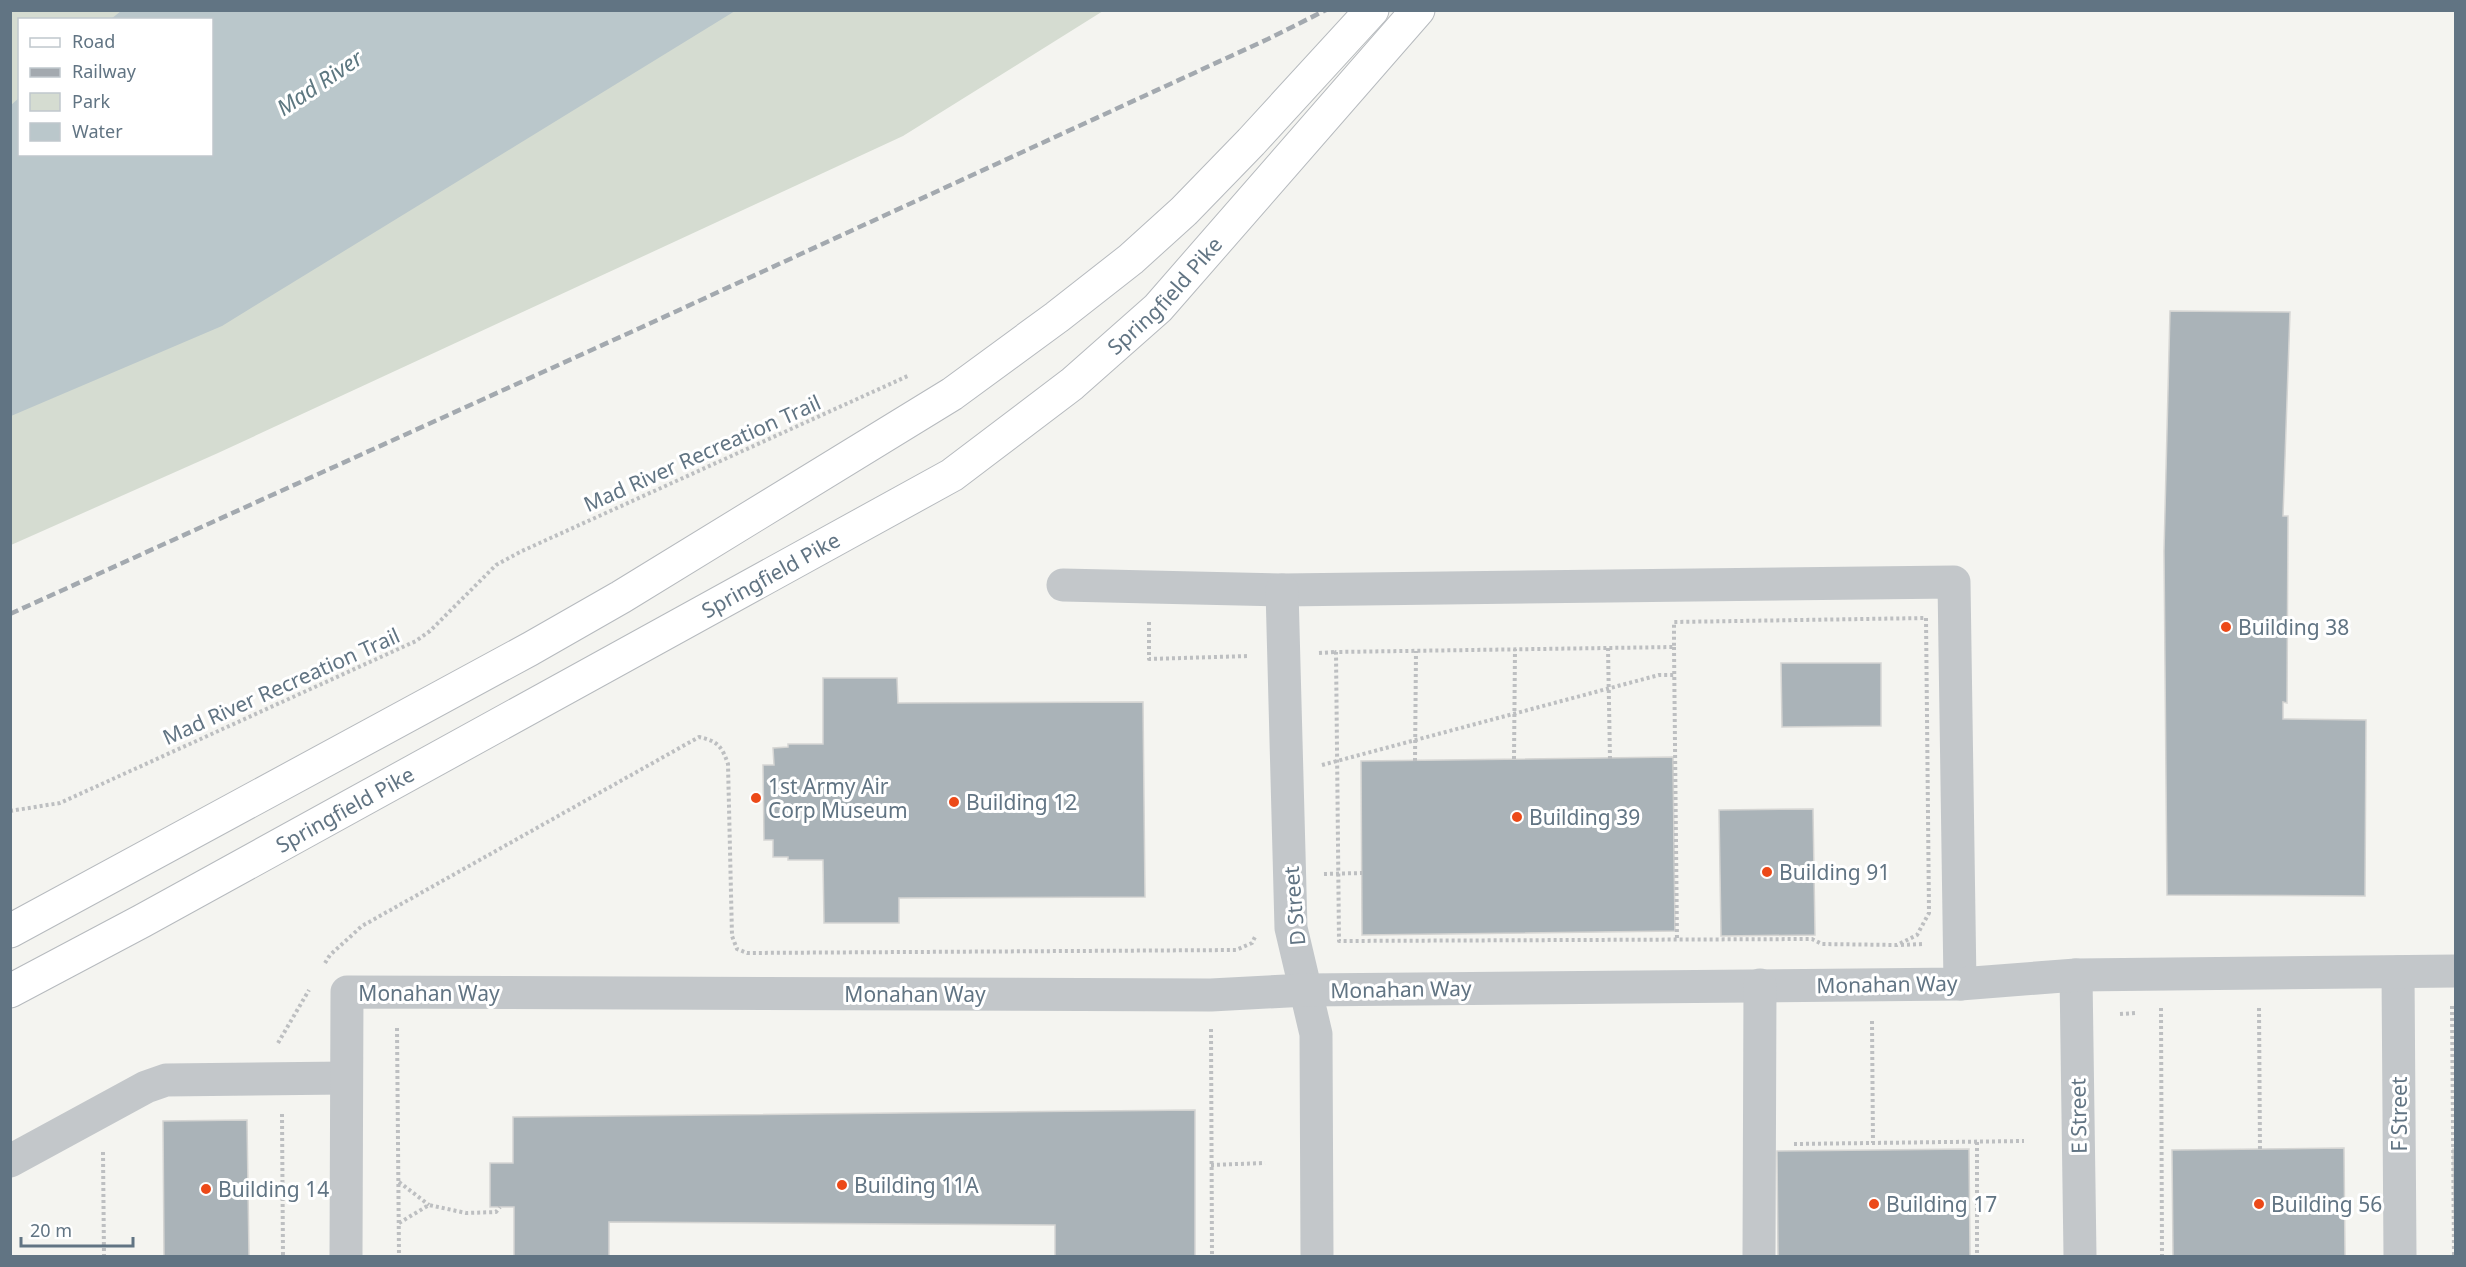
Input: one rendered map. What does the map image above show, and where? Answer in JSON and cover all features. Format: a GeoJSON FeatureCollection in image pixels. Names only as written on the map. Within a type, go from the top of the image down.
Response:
{"type":"FeatureCollection","features":[{"type":"Feature","properties":{"kind":"main road"},"geometry":{"type":"LineString","coordinates":[[10,931],[621,597],[952,394],[1131,259],[1184,211],[1281,110],[1372,10]]}},
{"type":"Feature","properties":{"kind":"main road","name":"Springfield Pike"},"geometry":{"type":"LineString","coordinates":[[10,990],[142,921],[952,475],[1072,384],[1158,308],[1418,10]]}},
{"type":"Feature","properties":{"kind":"street"},"geometry":{"type":"LineString","coordinates":[[1062,585],[1282,590],[1954,582],[1960,984]]}},
{"type":"Feature","properties":{"kind":"street","name":"D Street"},"geometry":{"type":"LineString","coordinates":[[1282,590],[1291,928],[1316,1034],[1317,1257]]}},
{"type":"Feature","properties":{"kind":"street","name":"Monahan Way"},"geometry":{"type":"LineString","coordinates":[[346,1078],[347,992],[1211,995],[1306,990],[1960,984],[2076,975],[2456,971]]}},
{"type":"Feature","properties":{"kind":"street","name":"F Street"},"geometry":{"type":"LineString","coordinates":[[2398,972],[2400,1257]]}},
{"type":"Feature","properties":{"kind":"street","name":"E Street"},"geometry":{"type":"LineString","coordinates":[[2076,975],[2080,1257]]}},
{"type":"Feature","properties":{"kind":"street"},"geometry":{"type":"LineString","coordinates":[[1760,986],[1760,1257]]}},
{"type":"Feature","properties":{"kind":"street"},"geometry":{"type":"LineString","coordinates":[[10,1161],[146,1087],[166,1080],[346,1078],[346,1257]]}},
{"type":"Feature","properties":{"kind":"path","name":"Mad River Recreation Trail"},"geometry":{"type":"LineString","coordinates":[[10,812],[60,803],[416,641],[430,631],[496,565],[514,555],[913,373]]}},
{"type":"Feature","properties":{"kind":"path"},"geometry":{"type":"LineString","coordinates":[[1149,617],[1149,659],[1336,652],[1674,647]]}},
{"type":"Feature","properties":{"kind":"path"},"geometry":{"type":"LineString","coordinates":[[1336,652],[1339,942],[1677,940],[1812,939],[1822,944],[1897,945],[1917,935],[1929,913],[1926,618],[1674,622],[1677,940]]}},
{"type":"Feature","properties":{"kind":"path"},"geometry":{"type":"LineString","coordinates":[[1608,648],[1610,759]]}},
{"type":"Feature","properties":{"kind":"path"},"geometry":{"type":"LineString","coordinates":[[1514,759],[1515,649]]}},
{"type":"Feature","properties":{"kind":"path"},"geometry":{"type":"LineString","coordinates":[[1415,760],[1416,651]]}},
{"type":"Feature","properties":{"kind":"path"},"geometry":{"type":"LineString","coordinates":[[1287,774],[1608,688],[1659,675],[1674,675]]}},
{"type":"Feature","properties":{"kind":"path"},"geometry":{"type":"LineString","coordinates":[[324,964],[330,955],[362,926],[699,737],[708,739],[722,748],[728,764],[732,936],[737,949],[747,953],[1236,950],[1251,943],[1256,935]]}},
{"type":"Feature","properties":{"kind":"path"},"geometry":{"type":"LineString","coordinates":[[278,1043],[312,984]]}},
{"type":"Feature","properties":{"kind":"path"},"geometry":{"type":"LineString","coordinates":[[2454,1257],[2452,1003],[2456,1003]]}},
{"type":"Feature","properties":{"kind":"path"},"geometry":{"type":"LineString","coordinates":[[2161,1007],[2162,1257]]}},
{"type":"Feature","properties":{"kind":"path"},"geometry":{"type":"LineString","coordinates":[[2259,1007],[2260,1151]]}},
{"type":"Feature","properties":{"kind":"path"},"geometry":{"type":"LineString","coordinates":[[1872,1010],[1873,1143]]}},
{"type":"Feature","properties":{"kind":"path"},"geometry":{"type":"LineString","coordinates":[[397,1024],[399,1257]]}},
{"type":"Feature","properties":{"kind":"path"},"geometry":{"type":"LineString","coordinates":[[1211,1028],[1212,1257]]}},
{"type":"Feature","properties":{"kind":"path"},"geometry":{"type":"LineString","coordinates":[[282,1102],[283,1257]]}},
{"type":"Feature","properties":{"kind":"path"},"geometry":{"type":"LineString","coordinates":[[1785,1144],[2024,1141]]}},
{"type":"Feature","properties":{"kind":"path"},"geometry":{"type":"LineString","coordinates":[[1977,1142],[1977,1257]]}},
{"type":"Feature","properties":{"kind":"path"},"geometry":{"type":"LineString","coordinates":[[102,1143],[104,1257]]}},
{"type":"Feature","properties":{"kind":"path"},"geometry":{"type":"LineString","coordinates":[[1211,1164],[1265,1163]]}},
{"type":"Feature","properties":{"kind":"path"},"geometry":{"type":"LineString","coordinates":[[398,1182],[429,1205],[466,1213],[496,1212],[500,1207]]}},
{"type":"Feature","properties":{"kind":"path"},"geometry":{"type":"LineString","coordinates":[[399,1224],[429,1205]]}},
{"type":"Feature","properties":{"kind":"green space"},"geometry":{"type":"Polygon","coordinates":[[[11,11],[1103,11],[903,136],[218,453],[11,545],[11,11]]]}},
{"type":"Feature","properties":{"kind":"water","name":"Mad River"},"geometry":{"type":"Polygon","coordinates":[[[121,10],[735,11],[222,326],[11,416],[11,105],[18,99],[18,156],[213,156],[213,18],[112,18],[121,10]]]}},
{"type":"Feature","properties":{"kind":"building","name":"Building 38"},"geometry":{"type":"Polygon","coordinates":[[[2170,311],[2290,312],[2283,516],[2288,516],[2287,703],[2283,702],[2283,719],[2366,720],[2365,896],[2167,895],[2164,551],[2170,311]]]}},
{"type":"Feature","properties":{"kind":"building"},"geometry":{"type":"Polygon","coordinates":[[[1781,663],[1881,663],[1881,726],[1782,727],[1781,663]]]}},
{"type":"Feature","properties":{"kind":"building","name":"Building 12"},"geometry":{"type":"Polygon","coordinates":[[[823,678],[897,678],[898,703],[1143,702],[1145,897],[899,898],[899,923],[824,923],[823,860],[788,860],[788,857],[773,857],[773,840],[764,840],[763,765],[774,765],[773,748],[788,747],[788,744],[823,744],[823,678]]]}},
{"type":"Feature","properties":{"kind":"building","name":"Building 39"},"geometry":{"type":"Polygon","coordinates":[[[1673,757],[1675,931],[1362,935],[1361,761],[1673,757]]]}},
{"type":"Feature","properties":{"kind":"building","name":"Building 91"},"geometry":{"type":"Polygon","coordinates":[[[1813,809],[1815,935],[1721,936],[1719,810],[1813,809]]]}},
{"type":"Feature","properties":{"kind":"building","name":"Building 11A"},"geometry":{"type":"Polygon","coordinates":[[[1195,1110],[1195,1256],[1055,1256],[1055,1225],[609,1222],[609,1256],[514,1256],[514,1207],[490,1207],[490,1163],[513,1163],[513,1117],[1195,1110]]]}},
{"type":"Feature","properties":{"kind":"building","name":"Building 14"},"geometry":{"type":"Polygon","coordinates":[[[247,1120],[249,1256],[164,1256],[163,1121],[247,1120]]]}},
{"type":"Feature","properties":{"kind":"building","name":"Building 56"},"geometry":{"type":"Polygon","coordinates":[[[2344,1148],[2345,1256],[2173,1256],[2172,1150],[2344,1148]]]}},
{"type":"Feature","properties":{"kind":"building","name":"Building 17"},"geometry":{"type":"Polygon","coordinates":[[[1969,1149],[1970,1256],[1778,1256],[1777,1151],[1969,1149]]]}},
{"type":"Feature","properties":{"kind":"building"},"geometry":{"type":"Polygon","coordinates":[[[2453,1149],[2456,1149],[2456,1256],[2455,1256],[2453,1149]]]}},
{"type":"Feature","properties":{"kind":"railway"},"geometry":{"type":"LineString","coordinates":[[10,614],[640,328],[1268,39],[1326,10]]}},
{"type":"Feature","properties":{"kind":"place","name":"Building 38"},"geometry":{"type":"Point","coordinates":[2226,627]}},
{"type":"Feature","properties":{"kind":"place","name":"1st Army Air Corp Museum"},"geometry":{"type":"Point","coordinates":[756,798]}},
{"type":"Feature","properties":{"kind":"place","name":"Building 12"},"geometry":{"type":"Point","coordinates":[954,802]}},
{"type":"Feature","properties":{"kind":"place","name":"Building 39"},"geometry":{"type":"Point","coordinates":[1517,817]}},
{"type":"Feature","properties":{"kind":"place","name":"Building 91"},"geometry":{"type":"Point","coordinates":[1767,872]}},
{"type":"Feature","properties":{"kind":"place","name":"Building 11A"},"geometry":{"type":"Point","coordinates":[842,1185]}},
{"type":"Feature","properties":{"kind":"place","name":"Building 14"},"geometry":{"type":"Point","coordinates":[206,1189]}},
{"type":"Feature","properties":{"kind":"place","name":"Building 17"},"geometry":{"type":"Point","coordinates":[1874,1204]}},
{"type":"Feature","properties":{"kind":"place","name":"Building 56"},"geometry":{"type":"Point","coordinates":[2259,1204]}}]}
